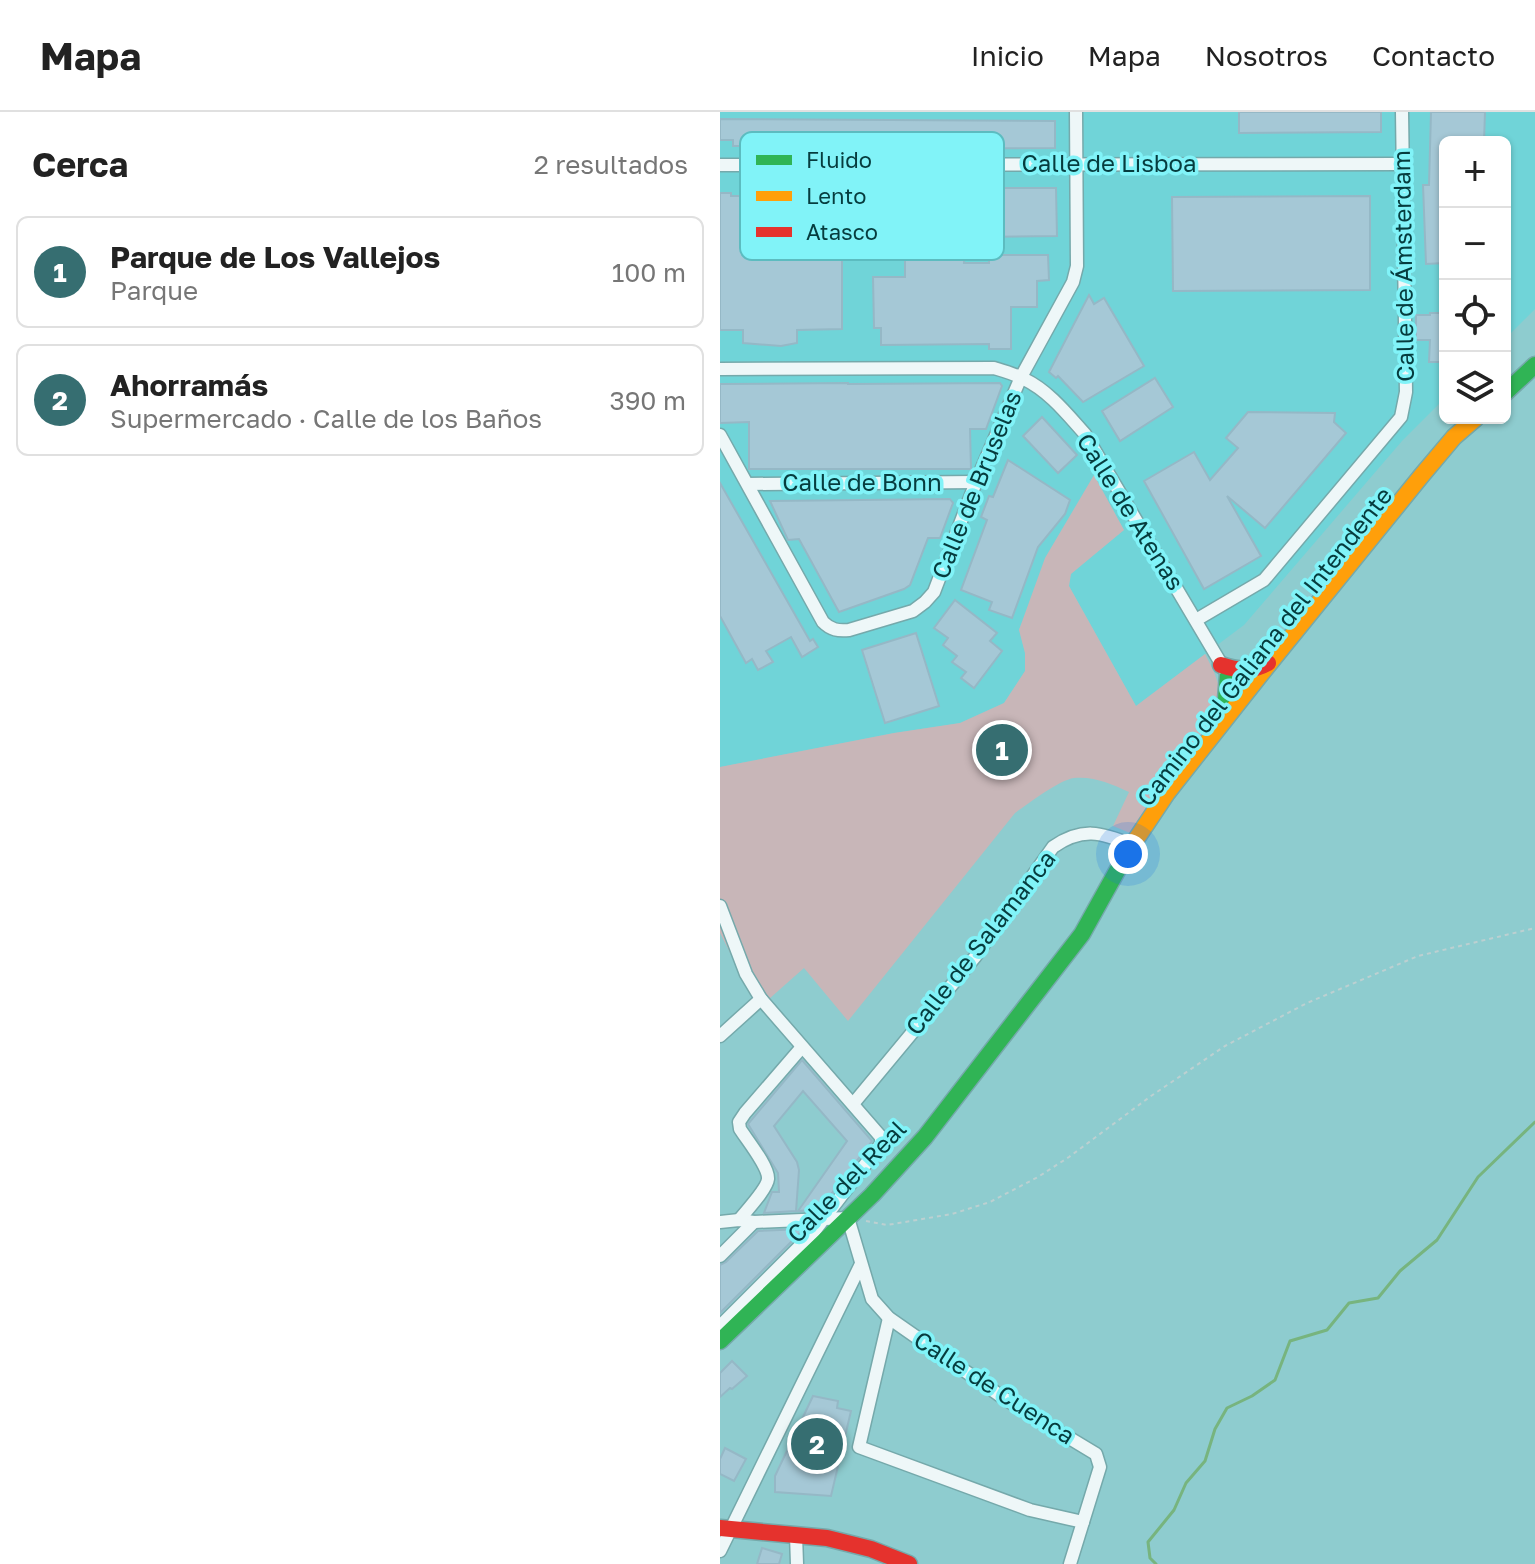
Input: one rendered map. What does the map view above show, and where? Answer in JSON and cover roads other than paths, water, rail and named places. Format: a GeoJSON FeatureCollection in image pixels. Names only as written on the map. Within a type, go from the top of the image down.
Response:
{"type":"FeatureCollection","features":[{"type":"Feature","properties":{"kind":"street","name":"Calle de Bruselas"},"geometry":{"type":"LineString","coordinates":[[720,435],[823,622],[830,629],[840,631],[913,611],[925,602],[934,592],[1021,377],[1073,282],[1077,266],[1076,112]]}},
{"type":"Feature","properties":{"kind":"street","name":"Calle de Ámsterdam"},"geometry":{"type":"LineString","coordinates":[[1196,620],[1264,580],[1401,417],[1406,392],[1402,112]]}},
{"type":"Feature","properties":{"kind":"street","name":"Calle de Lisboa"},"geometry":{"type":"LineString","coordinates":[[1004,164],[1403,164]]}},
{"type":"Feature","properties":{"kind":"street","name":"Calle de Lisboa"},"geometry":{"type":"LineString","coordinates":[[720,165],[740,165]]}},
{"type":"Feature","properties":{"kind":"street"},"geometry":{"type":"LineString","coordinates":[[1511,387],[1535,365]]}},
{"type":"Feature","properties":{"kind":"street","name":"Calle de Atenas"},"geometry":{"type":"LineString","coordinates":[[720,369],[994,368],[1035,385],[1085,434],[1224,670]]}},
{"type":"Feature","properties":{"kind":"street","name":"Camino del Galiana del Intendente"},"geometry":{"type":"LineString","coordinates":[[996,1046],[1082,934],[1132,845],[1167,793],[1422,475],[1454,437],[1470,424]]}},
{"type":"Feature","properties":{"kind":"street","name":"Camino del Galiana del Intendente"},"geometry":{"type":"LineString","coordinates":[[996,1046],[1086,938],[1166,810],[1473,424]]}},
{"type":"Feature","properties":{"kind":"street","name":"Calle de Bonn"},"geometry":{"type":"LineString","coordinates":[[748,484],[976,482]]}},
{"type":"Feature","properties":{"kind":"street"},"geometry":{"type":"LineString","coordinates":[[1224,670],[1245,672],[1272,660]]}},
{"type":"Feature","properties":{"kind":"street"},"geometry":{"type":"LineString","coordinates":[[1166,810],[1176,788],[1242,704],[1242,689],[1224,670]]}},
{"type":"Feature","properties":{"kind":"street"},"geometry":{"type":"LineString","coordinates":[[1220,725],[1224,709],[1224,670]]}},
{"type":"Feature","properties":{"kind":"street"},"geometry":{"type":"LineString","coordinates":[[1244,695],[1269,679]]}},
{"type":"Feature","properties":{"kind":"street","name":"Calle de Salamanca"},"geometry":{"type":"LineString","coordinates":[[853,1104],[975,957],[1053,847],[1065,838],[1080,833],[1109,835],[1132,845]]}},
{"type":"Feature","properties":{"kind":"street"},"geometry":{"type":"LineString","coordinates":[[720,906],[746,974],[761,999],[881,1137],[881,1144],[824,1219],[781,1267],[720,1326]]}},
{"type":"Feature","properties":{"kind":"street"},"geometry":{"type":"LineString","coordinates":[[720,1036],[761,999]]}},
{"type":"Feature","properties":{"kind":"street","name":"Calle del Real"},"geometry":{"type":"LineString","coordinates":[[720,1341],[887,1179],[925,1137],[996,1046]]}},
{"type":"Feature","properties":{"kind":"street"},"geometry":{"type":"LineString","coordinates":[[739,1220],[769,1177],[740,1129],[739,1122],[802,1047]]}},
{"type":"Feature","properties":{"kind":"street"},"geometry":{"type":"LineString","coordinates":[[720,1222],[848,1218]]}},
{"type":"Feature","properties":{"kind":"street","name":"Calle de Cuenca"},"geometry":{"type":"LineString","coordinates":[[848,1218],[872,1299],[889,1318],[1005,1399],[1096,1454],[1100,1467],[1070,1564]]}},
{"type":"Feature","properties":{"kind":"street"},"geometry":{"type":"LineString","coordinates":[[720,1256],[754,1222]]}},
{"type":"Feature","properties":{"kind":"street"},"geometry":{"type":"LineString","coordinates":[[720,1551],[726,1528],[861,1264]]}},
{"type":"Feature","properties":{"kind":"street"},"geometry":{"type":"LineString","coordinates":[[889,1318],[859,1447],[1030,1510],[1083,1522]]}},
{"type":"Feature","properties":{"kind":"street"},"geometry":{"type":"LineString","coordinates":[[726,1528],[847,1542],[909,1564]]}},
{"type":"Feature","properties":{"kind":"street"},"geometry":{"type":"LineString","coordinates":[[796,1535],[797,1564]]}},
{"type":"Feature","properties":{"kind":"waterway"},"geometry":{"type":"LineString","coordinates":[[1156,1564],[1150,1558],[1148,1542],[1174,1510],[1186,1483],[1205,1461],[1215,1429],[1227,1408],[1275,1380],[1290,1341],[1327,1330],[1349,1303],[1378,1298],[1400,1271],[1437,1240],[1478,1177],[1535,1122]]}},
{"type":"Feature","properties":{"kind":"place","name":"Parque de Los Vallejos"},"geometry":{"type":"Point","coordinates":[1002,750]}},
{"type":"Feature","properties":{"kind":"place","name":"Ahorramás"},"geometry":{"type":"Point","coordinates":[817,1444]}}]}
